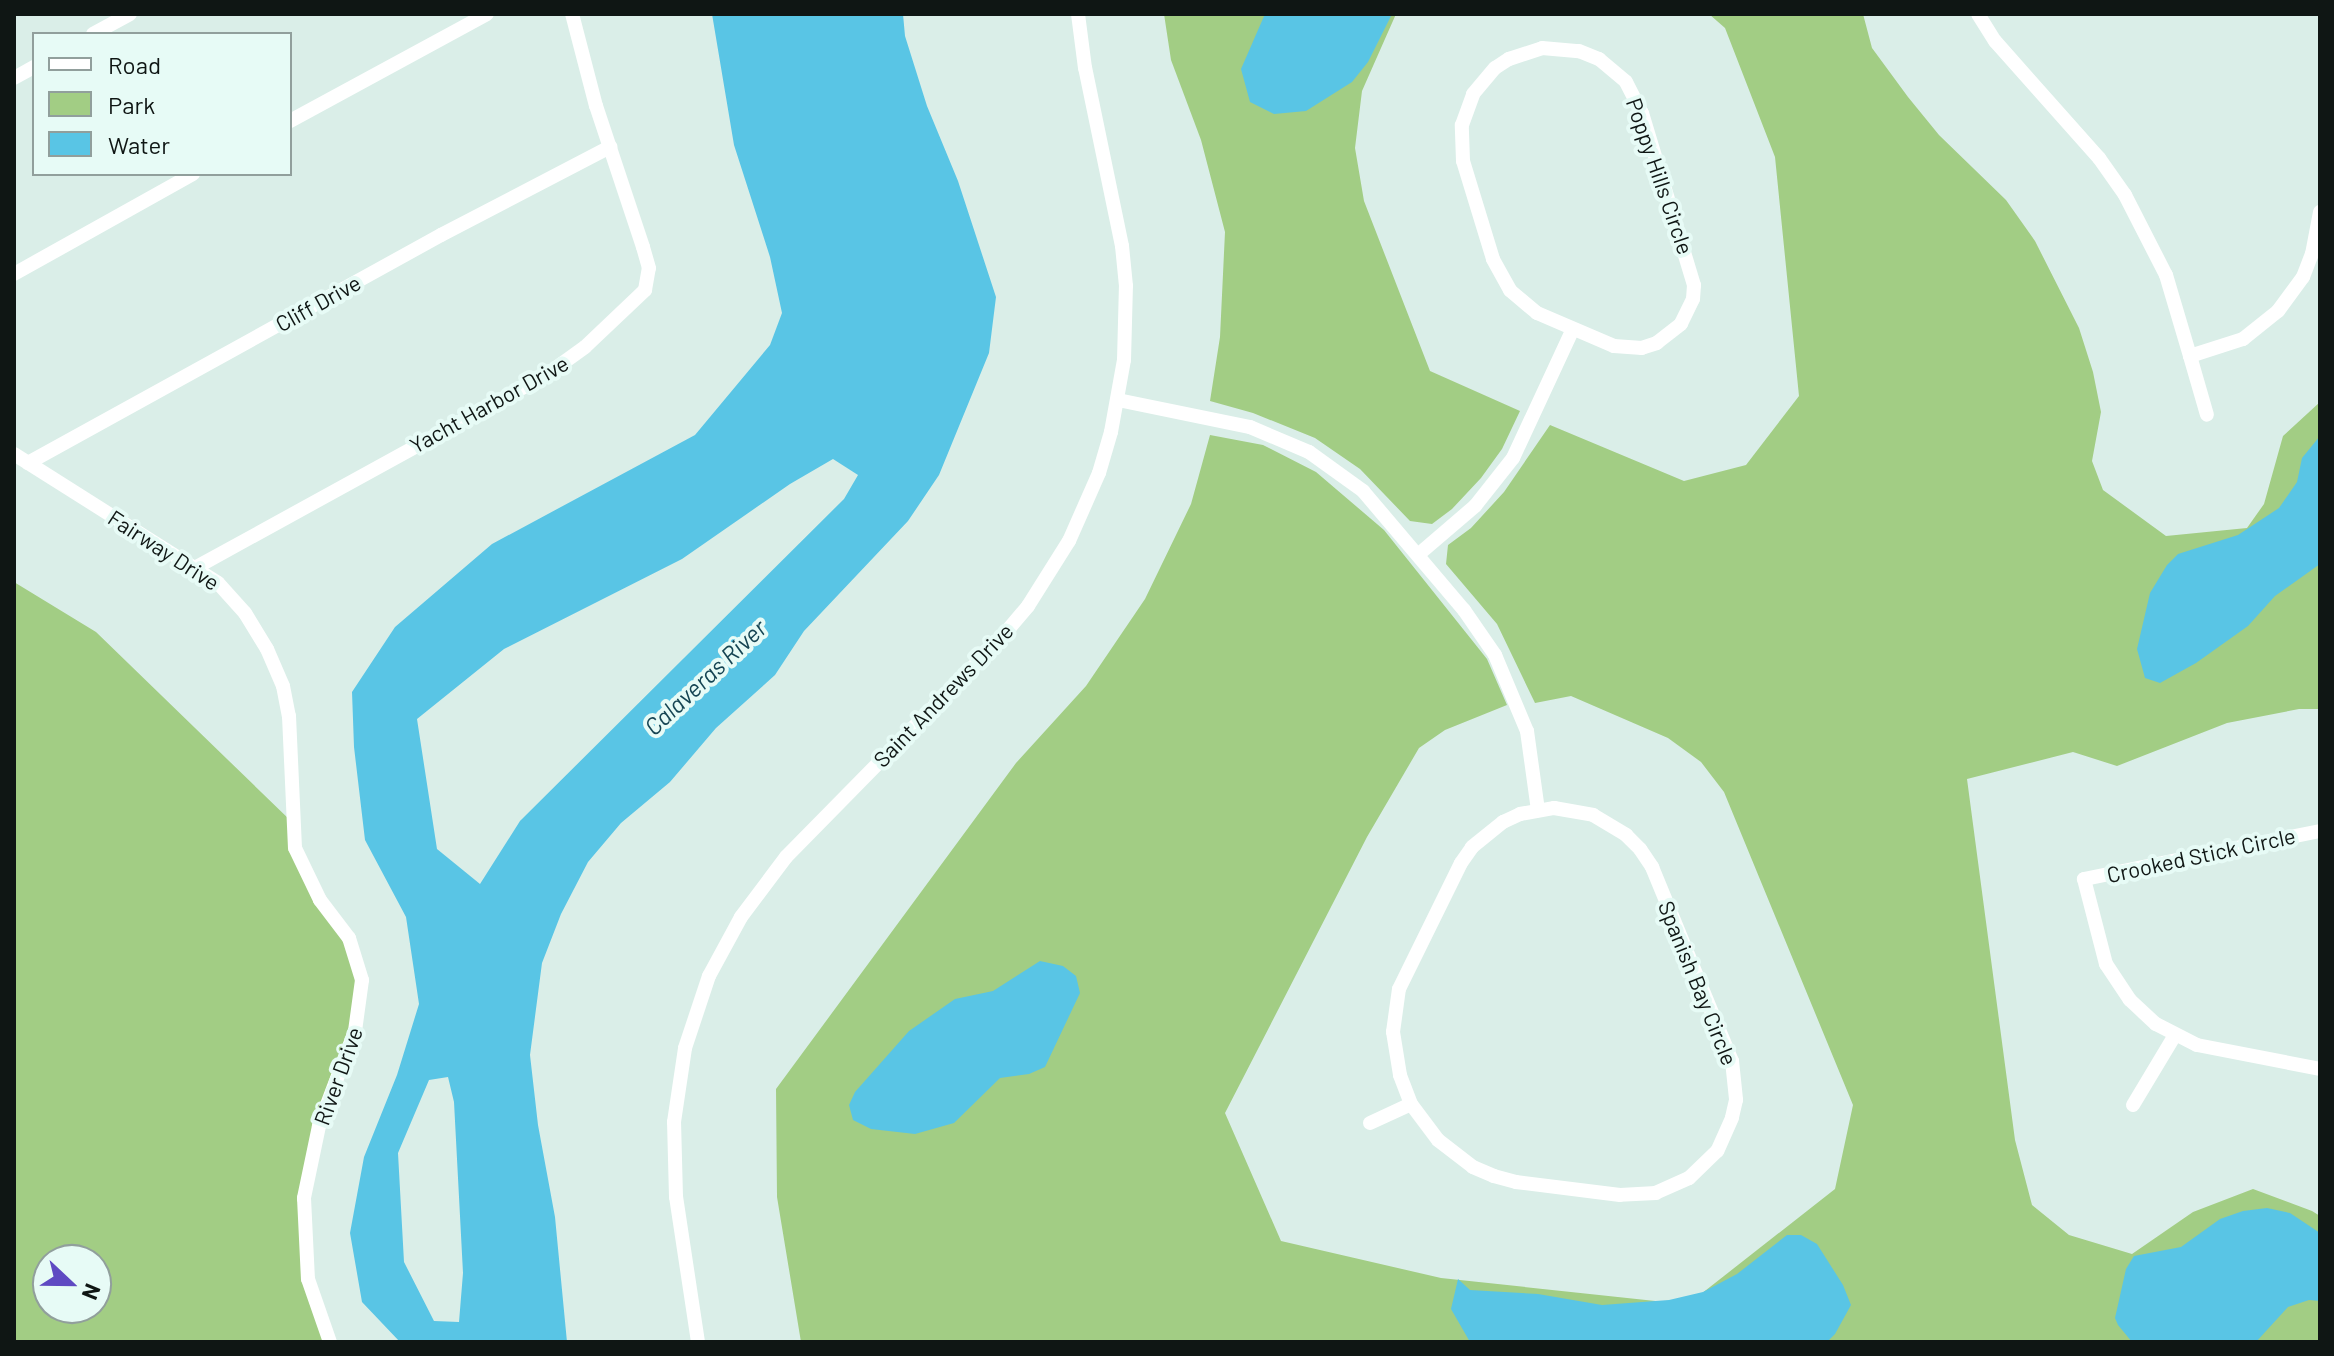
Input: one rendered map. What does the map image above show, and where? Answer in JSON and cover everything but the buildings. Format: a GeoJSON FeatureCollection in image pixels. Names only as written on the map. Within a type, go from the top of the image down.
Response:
{"type":"FeatureCollection","features":[{"type":"Feature","properties":{"kind":"street"},"geometry":{"type":"LineString","coordinates":[[97,32],[130,14]]}},
{"type":"Feature","properties":{"kind":"street"},"geometry":{"type":"LineString","coordinates":[[292,120],[487,14]]}},
{"type":"Feature","properties":{"kind":"street","name":"Yacht Harbor Drive"},"geometry":{"type":"LineString","coordinates":[[193,569],[549,373],[585,347],[638,299],[648,283],[649,268],[572,14]]}},
{"type":"Feature","properties":{"kind":"street","name":"Saint Andrews Drive"},"geometry":{"type":"LineString","coordinates":[[698,1342],[676,1197],[674,1134],[685,1048],[709,976],[741,917],[786,857],[1001,638],[1028,606],[1069,541],[1099,473],[1118,400],[1126,324],[1122,246],[1085,68],[1078,14]]}},
{"type":"Feature","properties":{"kind":"street"},"geometry":{"type":"LineString","coordinates":[[1978,14],[1995,41],[2099,158],[2125,195],[2166,275],[2207,415]]}},
{"type":"Feature","properties":{"kind":"street","name":"Poppy Hills Circle"},"geometry":{"type":"LineString","coordinates":[[1542,48],[1570,49],[1599,59],[1613,69],[1635,95],[1694,285],[1688,312],[1681,324],[1657,343],[1642,348],[1614,346],[1573,329],[1522,303],[1499,275],[1460,143],[1466,110],[1483,80],[1509,59],[1542,48]]}},
{"type":"Feature","properties":{"kind":"street"},"geometry":{"type":"LineString","coordinates":[[14,78],[32,68]]}},
{"type":"Feature","properties":{"kind":"street","name":"Cliff Drive"},"geometry":{"type":"LineString","coordinates":[[28,463],[441,235],[610,147]]}},
{"type":"Feature","properties":{"kind":"street"},"geometry":{"type":"LineString","coordinates":[[14,274],[189,176]]}},
{"type":"Feature","properties":{"kind":"street"},"geometry":{"type":"LineString","coordinates":[[2190,356],[2243,339],[2278,311],[2303,277],[2312,254],[2320,212]]}},
{"type":"Feature","properties":{"kind":"street"},"geometry":{"type":"LineString","coordinates":[[1419,554],[1475,506],[1513,458],[1573,329]]}},
{"type":"Feature","properties":{"kind":"street"},"geometry":{"type":"LineString","coordinates":[[1118,400],[1250,427],[1309,452],[1363,491],[1479,629],[1507,681],[1527,731],[1538,810]]}},
{"type":"Feature","properties":{"kind":"street","name":"Fairway Drive"},"geometry":{"type":"LineString","coordinates":[[14,454],[218,583],[245,613],[267,649],[283,686],[289,716],[292,822]]}},
{"type":"Feature","properties":{"kind":"street","name":"Spanish Bay Circle"},"geometry":{"type":"LineString","coordinates":[[1538,810],[1573,810],[1611,823],[1640,849],[1652,867],[1732,1061],[1736,1100],[1726,1134],[1711,1158],[1689,1178],[1656,1193],[1620,1195],[1516,1182],[1494,1176],[1454,1154],[1424,1123],[1411,1104],[1400,1075],[1393,1032],[1399,989],[1406,969],[1472,847],[1503,822],[1538,810]]}},
{"type":"Feature","properties":{"kind":"street","name":"River Drive"},"geometry":{"type":"LineString","coordinates":[[292,822],[300,864],[349,938],[362,980],[360,1014],[319,1126],[304,1198],[308,1279],[330,1342]]}},
{"type":"Feature","properties":{"kind":"street","name":"Crooked Stick Circle"},"geometry":{"type":"LineString","coordinates":[[2320,831],[2084,879],[2098,942],[2117,984],[2145,1015],[2175,1035],[2214,1049],[2320,1069]]}},
{"type":"Feature","properties":{"kind":"street"},"geometry":{"type":"LineString","coordinates":[[2133,1105],[2175,1035]]}},
{"type":"Feature","properties":{"kind":"street"},"geometry":{"type":"LineString","coordinates":[[1370,1123],[1411,1104]]}},
{"type":"Feature","properties":{"kind":"green space"},"geometry":{"type":"Polygon","coordinates":[[[1164,14],[1396,14],[1362,91],[1355,148],[1364,201],[1430,371],[1520,411],[1502,449],[1481,478],[1452,509],[1432,524],[1410,521],[1360,469],[1315,438],[1253,413],[1210,401],[1220,337],[1225,232],[1201,140],[1171,60],[1164,14]]]}},
{"type":"Feature","properties":{"kind":"green space"},"geometry":{"type":"Polygon","coordinates":[[[1709,14],[1863,14],[1872,48],[1908,97],[1939,135],[2006,200],[2035,241],[2079,328],[2093,372],[2101,412],[2092,461],[2103,490],[2166,536],[2247,528],[2264,504],[2283,436],[2320,402],[2320,709],[2299,709],[2227,723],[2117,766],[2073,752],[1967,779],[2015,1140],[2032,1205],[2069,1235],[2132,1254],[2193,1212],[2253,1189],[2312,1211],[2320,1216],[2320,1342],[801,1342],[777,1197],[776,1089],[1016,763],[1086,686],[1145,599],[1191,504],[1210,435],[1263,445],[1316,472],[1384,530],[1487,659],[1507,705],[1445,730],[1419,748],[1367,837],[1225,1113],[1281,1241],[1441,1278],[1674,1303],[1701,1294],[1835,1189],[1853,1105],[1724,792],[1701,762],[1668,738],[1571,696],[1535,703],[1497,624],[1446,564],[1448,545],[1471,528],[1504,492],[1550,425],[1684,481],[1746,465],[1799,396],[1775,157],[1725,28],[1709,14]]]}},
{"type":"Feature","properties":{"kind":"green space"},"geometry":{"type":"Polygon","coordinates":[[[14,582],[96,632],[292,822],[300,864],[349,938],[362,980],[355,1031],[310,1160],[308,1279],[333,1342],[14,1342],[14,582]]]}},
{"type":"Feature","properties":{"kind":"water","name":"Calaveras River"},"geometry":{"type":"Polygon","coordinates":[[[712,14],[903,14],[905,36],[927,106],[958,181],[996,297],[989,353],[939,475],[908,521],[804,631],[775,675],[716,728],[670,782],[621,823],[588,862],[561,914],[542,963],[530,1055],[538,1125],[555,1217],[567,1342],[400,1342],[362,1302],[350,1233],[364,1157],[397,1075],[419,1004],[406,917],[365,840],[354,747],[352,692],[395,627],[492,544],[695,435],[770,345],[782,313],[770,257],[734,145],[712,14]],[[833,459],[790,484],[682,559],[504,649],[417,719],[437,849],[480,884],[520,821],[844,499],[858,475],[833,459]],[[448,1077],[429,1080],[398,1153],[404,1262],[434,1321],[459,1322],[463,1273],[454,1102],[448,1077]]]}},
{"type":"Feature","properties":{"kind":"water"},"geometry":{"type":"Polygon","coordinates":[[[1265,14],[1392,14],[1368,62],[1352,82],[1306,111],[1274,114],[1250,102],[1241,69],[1265,14]]]}},
{"type":"Feature","properties":{"kind":"water"},"geometry":{"type":"Polygon","coordinates":[[[2320,436],[2320,564],[2275,596],[2248,626],[2196,663],[2160,683],[2145,678],[2137,649],[2150,593],[2167,565],[2178,554],[2238,535],[2279,508],[2297,482],[2302,458],[2320,436]]]}},
{"type":"Feature","properties":{"kind":"water"},"geometry":{"type":"Polygon","coordinates":[[[1040,961],[1063,966],[1076,976],[1080,993],[1045,1067],[1029,1074],[1000,1078],[954,1123],[915,1134],[871,1129],[853,1120],[849,1105],[855,1092],[909,1031],[955,999],[993,991],[1040,961]]]}},
{"type":"Feature","properties":{"kind":"water"},"geometry":{"type":"Polygon","coordinates":[[[2267,1208],[2290,1213],[2320,1233],[2320,1301],[2309,1300],[2288,1307],[2256,1342],[2132,1342],[2115,1318],[2126,1269],[2134,1256],[2181,1247],[2220,1219],[2243,1211],[2267,1208]]]}},
{"type":"Feature","properties":{"kind":"water"},"geometry":{"type":"Polygon","coordinates":[[[1787,1235],[1801,1235],[1817,1244],[1843,1285],[1851,1305],[1827,1342],[1470,1342],[1451,1309],[1458,1279],[1470,1290],[1538,1294],[1602,1305],[1669,1300],[1703,1292],[1737,1274],[1787,1235]]]}}]}
